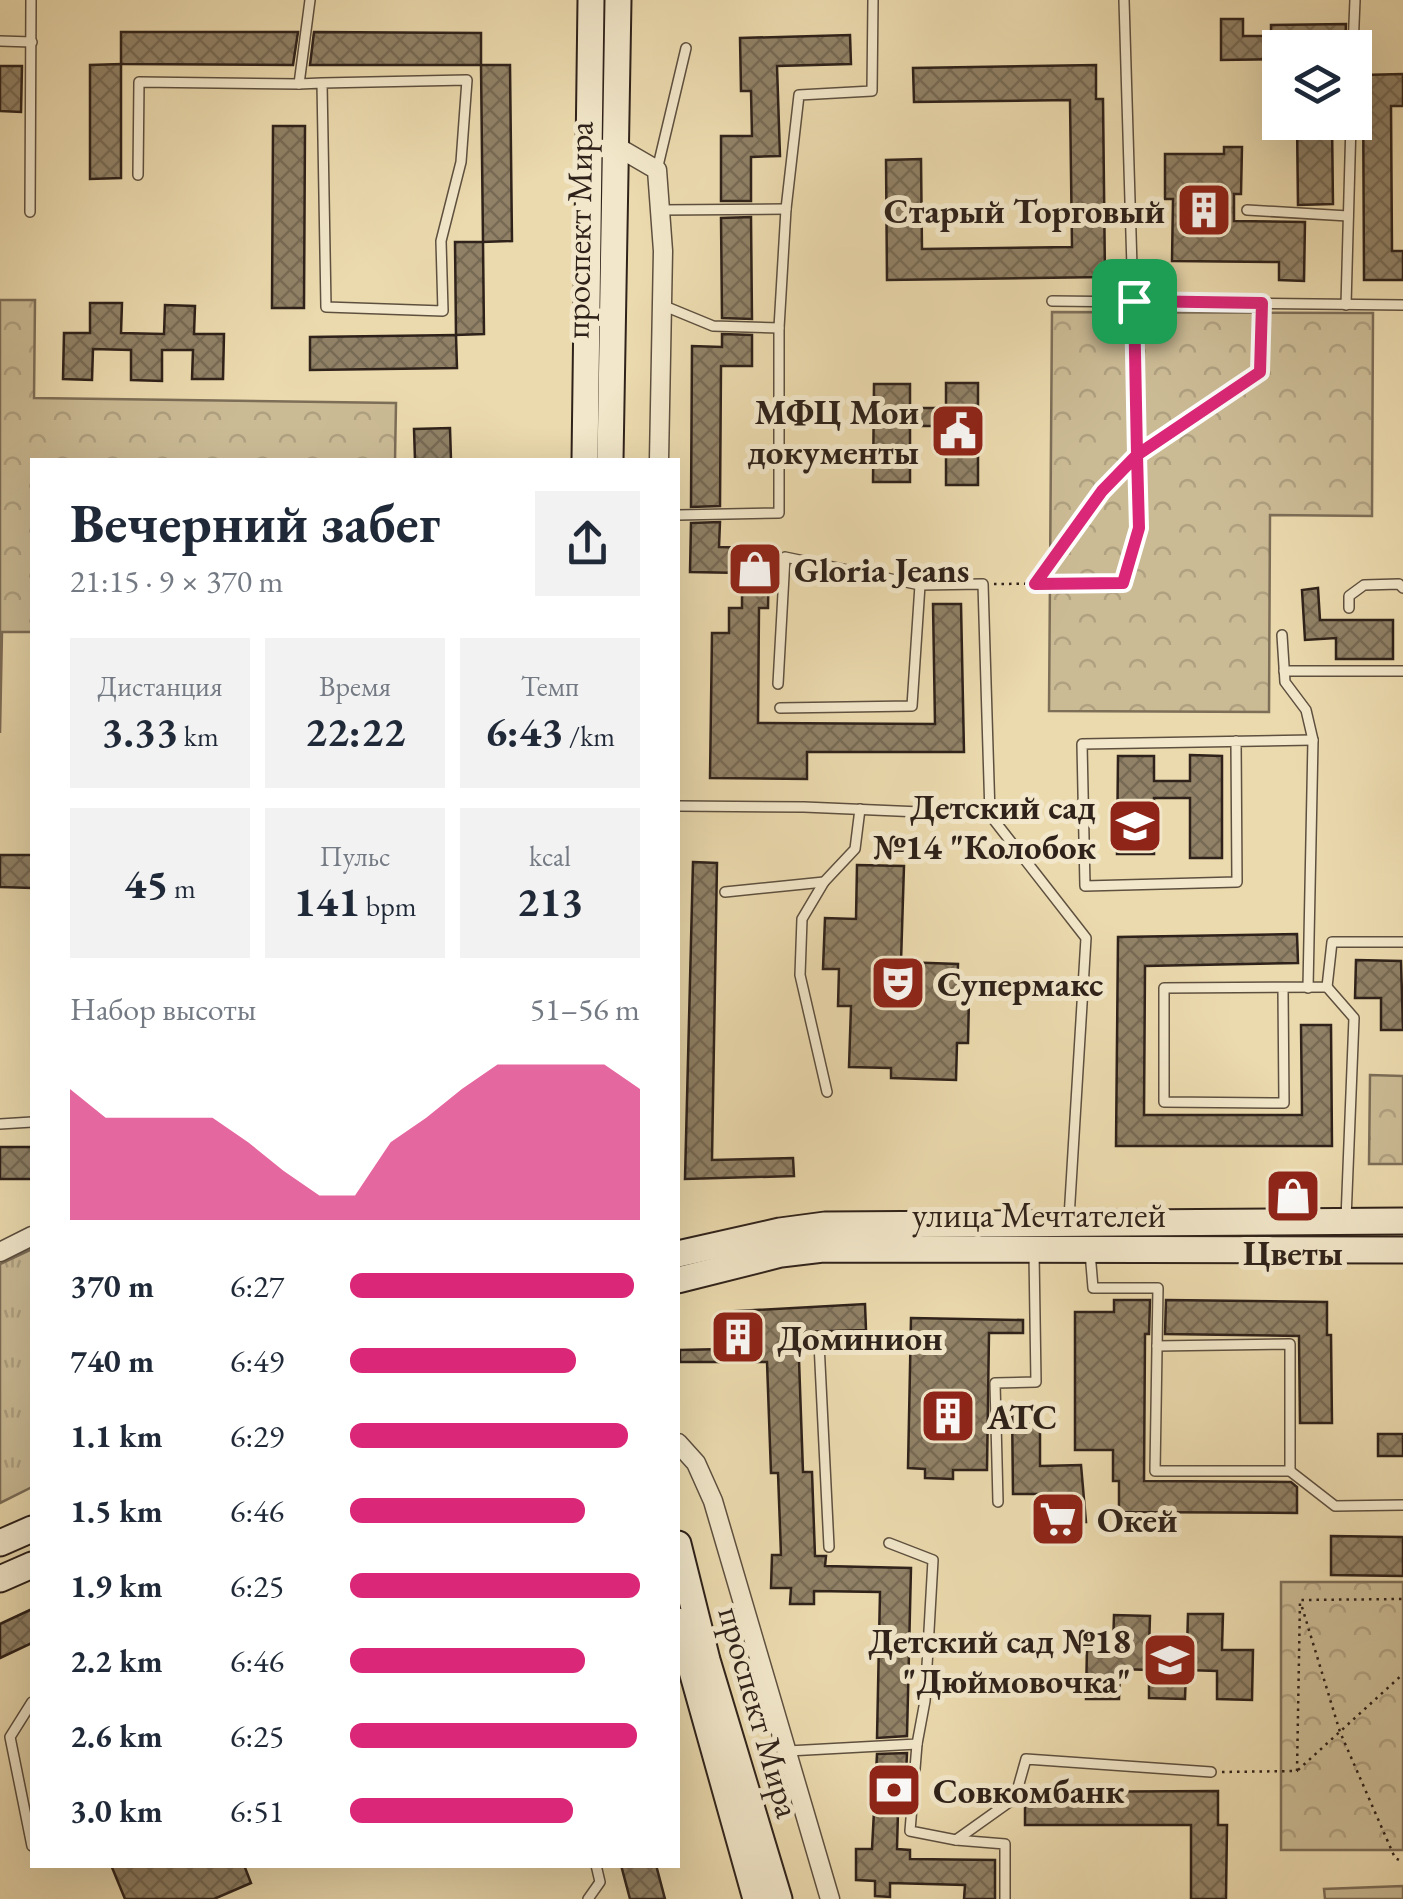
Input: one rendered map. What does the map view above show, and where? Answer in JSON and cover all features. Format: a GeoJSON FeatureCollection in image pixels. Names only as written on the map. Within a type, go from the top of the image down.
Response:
{"type":"FeatureCollection","features":[{"type":"Feature","properties":{"kind":"street","name":"проспект Мира"},"geometry":{"type":"LineString","coordinates":[[586,458],[591,0]]}},
{"type":"Feature","properties":{"kind":"street","name":"проспект Мира"},"geometry":{"type":"LineString","coordinates":[[610,458],[618,0]]}},
{"type":"Feature","properties":{"kind":"street"},"geometry":{"type":"LineString","coordinates":[[614,145],[657,170],[662,305],[659,458]]}},
{"type":"Feature","properties":{"kind":"street","name":"улица Мечтателей"},"geometry":{"type":"LineString","coordinates":[[680,1254],[825,1225],[1403,1220]]}},
{"type":"Feature","properties":{"kind":"street"},"geometry":{"type":"LineString","coordinates":[[0,1252],[30,1237]]}},
{"type":"Feature","properties":{"kind":"street","name":"улица Мечтателей"},"geometry":{"type":"LineString","coordinates":[[680,1279],[781,1254],[823,1249],[1403,1250]]}},
{"type":"Feature","properties":{"kind":"street"},"geometry":{"type":"LineString","coordinates":[[680,1445],[696,1464],[713,1501],[830,1899]]}},
{"type":"Feature","properties":{"kind":"street"},"geometry":{"type":"LineString","coordinates":[[0,1543],[30,1530]]}},
{"type":"Feature","properties":{"kind":"street","name":"проспект Мира"},"geometry":{"type":"LineString","coordinates":[[680,1552],[707,1660],[779,1899]]}},
{"type":"Feature","properties":{"kind":"street"},"geometry":{"type":"LineString","coordinates":[[0,1580],[30,1566]]}},
{"type":"Feature","properties":{"kind":"street","name":"проспект Мира"},"geometry":{"type":"LineString","coordinates":[[680,1628],[756,1899]]}},
{"type":"Feature","properties":{"kind":"lane"},"geometry":{"type":"LineString","coordinates":[[30,212],[31,0]]}},
{"type":"Feature","properties":{"kind":"lane"},"geometry":{"type":"LineString","coordinates":[[299,84],[310,0]]}},
{"type":"Feature","properties":{"kind":"lane"},"geometry":{"type":"LineString","coordinates":[[680,515],[779,513],[779,328],[786,209],[799,94],[872,91],[872,0]]}},
{"type":"Feature","properties":{"kind":"lane"},"geometry":{"type":"LineString","coordinates":[[1124,0],[1134,301]]}},
{"type":"Feature","properties":{"kind":"lane"},"geometry":{"type":"LineString","coordinates":[[1353,30],[1354,0]]}},
{"type":"Feature","properties":{"kind":"lane"},"geometry":{"type":"LineString","coordinates":[[0,42],[32,42]]}},
{"type":"Feature","properties":{"kind":"lane"},"geometry":{"type":"LineString","coordinates":[[657,170],[686,48]]}},
{"type":"Feature","properties":{"kind":"lane"},"geometry":{"type":"LineString","coordinates":[[138,175],[138,82],[466,80],[461,162],[442,241],[442,311],[326,306],[322,83]]}},
{"type":"Feature","properties":{"kind":"lane"},"geometry":{"type":"LineString","coordinates":[[1346,304],[1350,140]]}},
{"type":"Feature","properties":{"kind":"lane"},"geometry":{"type":"LineString","coordinates":[[660,210],[786,209]]}},
{"type":"Feature","properties":{"kind":"lane"},"geometry":{"type":"LineString","coordinates":[[1247,210],[1348,216]]}},
{"type":"Feature","properties":{"kind":"lane"},"geometry":{"type":"LineString","coordinates":[[1052,302],[1403,306]]}},
{"type":"Feature","properties":{"kind":"lane"},"geometry":{"type":"LineString","coordinates":[[662,305],[713,326],[779,328]]}},
{"type":"Feature","properties":{"kind":"lane"},"geometry":{"type":"LineString","coordinates":[[778,684],[785,558],[920,584],[983,584],[990,815],[1086,938],[1069,1221]]}},
{"type":"Feature","properties":{"kind":"lane"},"geometry":{"type":"LineString","coordinates":[[780,708],[912,706],[920,584]]}},
{"type":"Feature","properties":{"kind":"lane"},"geometry":{"type":"LineString","coordinates":[[1349,608],[1349,596],[1364,585],[1399,584],[1403,588]]}},
{"type":"Feature","properties":{"kind":"lane"},"geometry":{"type":"LineString","coordinates":[[1282,635],[1285,682],[1306,710],[1313,740],[1308,988]]}},
{"type":"Feature","properties":{"kind":"lane"},"geometry":{"type":"LineString","coordinates":[[1284,671],[1403,672]]}},
{"type":"Feature","properties":{"kind":"lane"},"geometry":{"type":"LineString","coordinates":[[1236,741],[1237,882],[1086,886],[1082,744],[1236,741],[1313,740]]}},
{"type":"Feature","properties":{"kind":"lane"},"geometry":{"type":"LineString","coordinates":[[680,806],[990,815]]}},
{"type":"Feature","properties":{"kind":"lane"},"geometry":{"type":"LineString","coordinates":[[827,1092],[800,974],[802,919],[824,882],[855,849],[860,809]]}},
{"type":"Feature","properties":{"kind":"lane"},"geometry":{"type":"LineString","coordinates":[[725,892],[824,882]]}},
{"type":"Feature","properties":{"kind":"lane"},"geometry":{"type":"LineString","coordinates":[[1346,1220],[1354,1018],[1327,987],[1332,942],[1403,942]]}},
{"type":"Feature","properties":{"kind":"lane"},"geometry":{"type":"LineString","coordinates":[[1283,989],[1284,1103],[1164,1102],[1164,988],[1327,987]]}},
{"type":"Feature","properties":{"kind":"lane"},"geometry":{"type":"LineString","coordinates":[[0,1124],[30,1122]]}},
{"type":"Feature","properties":{"kind":"lane"},"geometry":{"type":"LineString","coordinates":[[1090,1249],[1093,1288],[1158,1288],[1155,1471],[1290,1471],[1335,1506],[1403,1505]]}},
{"type":"Feature","properties":{"kind":"lane"},"geometry":{"type":"LineString","coordinates":[[998,1502],[996,1382],[1036,1382],[1034,1251]]}},
{"type":"Feature","properties":{"kind":"lane"},"geometry":{"type":"LineString","coordinates":[[829,1547],[818,1343],[880,1343]]}},
{"type":"Feature","properties":{"kind":"lane"},"geometry":{"type":"LineString","coordinates":[[1157,1346],[1290,1344],[1290,1471]]}},
{"type":"Feature","properties":{"kind":"lane"},"geometry":{"type":"LineString","coordinates":[[888,1543],[933,1560],[925,1701],[910,1830],[956,1840],[1005,1844],[1005,1899]]}},
{"type":"Feature","properties":{"kind":"lane"},"geometry":{"type":"LineString","coordinates":[[30,1705],[10,1737],[30,1836]]}},
{"type":"Feature","properties":{"kind":"lane"},"geometry":{"type":"LineString","coordinates":[[787,1750],[917,1744]]}},
{"type":"Feature","properties":{"kind":"lane"},"geometry":{"type":"LineString","coordinates":[[956,1840],[1014,1798],[1026,1759],[1211,1772]]}},
{"type":"Feature","properties":{"kind":"lane"},"geometry":{"type":"LineString","coordinates":[[588,1899],[600,1882],[597,1868]]}},
{"type":"Feature","properties":{"kind":"path"},"geometry":{"type":"LineString","coordinates":[[983,584],[1123,583],[1139,528],[1134,301]]}},
{"type":"Feature","properties":{"kind":"path"},"geometry":{"type":"LineString","coordinates":[[1035,584],[1102,491],[1137,455],[1260,372],[1262,303]]}},
{"type":"Feature","properties":{"kind":"path"},"geometry":{"type":"LineString","coordinates":[[1300,1600],[1403,1599]]}},
{"type":"Feature","properties":{"kind":"path"},"geometry":{"type":"LineString","coordinates":[[1300,1600],[1340,1732],[1395,1858],[1403,1862]]}},
{"type":"Feature","properties":{"kind":"path"},"geometry":{"type":"LineString","coordinates":[[1297,1771],[1300,1600]]}},
{"type":"Feature","properties":{"kind":"path"},"geometry":{"type":"LineString","coordinates":[[1211,1772],[1297,1771],[1403,1674]]}},
{"type":"Feature","properties":{"kind":"path"},"geometry":{"type":"LineString","coordinates":[[1396,1681],[1403,1688]]}},
{"type":"Feature","properties":{"kind":"green space"},"geometry":{"type":"Polygon","coordinates":[[[0,300],[35,300],[34,398],[396,403],[395,458],[30,458],[30,632],[2,632],[0,733],[0,300]]]}},
{"type":"Feature","properties":{"kind":"green space"},"geometry":{"type":"Polygon","coordinates":[[[1052,312],[1373,313],[1372,516],[1270,515],[1269,712],[1049,711],[1052,312]]]}},
{"type":"Feature","properties":{"kind":"green space"},"geometry":{"type":"Polygon","coordinates":[[[1370,1075],[1403,1076],[1403,1164],[1369,1164],[1370,1075]]]}},
{"type":"Feature","properties":{"kind":"green space"},"geometry":{"type":"Polygon","coordinates":[[[30,1250],[30,1488],[0,1503],[0,1264],[30,1250]]]}},
{"type":"Feature","properties":{"kind":"green space"},"geometry":{"type":"Polygon","coordinates":[[[1281,1582],[1403,1582],[1403,1850],[1281,1850],[1281,1582]]]}},
{"type":"Feature","properties":{"kind":"green space"},"geometry":{"type":"Polygon","coordinates":[[[1403,1886],[1403,1899],[1325,1899],[1324,1889],[1403,1886]]]}},
{"type":"Feature","properties":{"kind":"building"},"geometry":{"type":"Polygon","coordinates":[[[1221,19],[1243,19],[1243,36],[1262,36],[1262,59],[1221,60],[1221,19]]]}},
{"type":"Feature","properties":{"kind":"building"},"geometry":{"type":"Polygon","coordinates":[[[1346,24],[1346,30],[1271,30],[1271,25],[1346,24]]]}},
{"type":"Feature","properties":{"kind":"building"},"geometry":{"type":"Polygon","coordinates":[[[121,32],[298,32],[293,65],[121,64],[121,32]]]}},
{"type":"Feature","properties":{"kind":"building"},"geometry":{"type":"Polygon","coordinates":[[[314,32],[481,33],[481,65],[310,65],[314,32]]]}},
{"type":"Feature","properties":{"kind":"building"},"geometry":{"type":"Polygon","coordinates":[[[850,35],[851,64],[777,66],[780,156],[751,157],[751,201],[721,201],[721,136],[752,136],[751,91],[741,91],[740,38],[850,35]]]}},
{"type":"Feature","properties":{"kind":"building"},"geometry":{"type":"Polygon","coordinates":[[[121,64],[121,178],[90,179],[90,65],[121,64]]]}},
{"type":"Feature","properties":{"kind":"building"},"geometry":{"type":"Polygon","coordinates":[[[481,65],[510,65],[512,241],[483,242],[481,65]]]}},
{"type":"Feature","properties":{"kind":"building"},"geometry":{"type":"Polygon","coordinates":[[[1096,65],[1096,99],[1103,99],[1105,277],[887,280],[886,160],[921,159],[922,249],[1072,247],[1070,100],[914,102],[913,68],[1096,65]]]}},
{"type":"Feature","properties":{"kind":"building"},"geometry":{"type":"Polygon","coordinates":[[[0,66],[22,66],[21,112],[0,111],[0,66]]]}},
{"type":"Feature","properties":{"kind":"building"},"geometry":{"type":"Polygon","coordinates":[[[1403,74],[1403,106],[1391,106],[1392,251],[1403,251],[1403,280],[1364,280],[1363,140],[1372,140],[1372,75],[1403,74]]]}},
{"type":"Feature","properties":{"kind":"building"},"geometry":{"type":"Polygon","coordinates":[[[273,126],[305,126],[304,308],[272,308],[273,126]]]}},
{"type":"Feature","properties":{"kind":"building"},"geometry":{"type":"Polygon","coordinates":[[[1297,140],[1332,140],[1333,204],[1298,205],[1297,140]]]}},
{"type":"Feature","properties":{"kind":"building","name":"Старый Торговый"},"geometry":{"type":"Polygon","coordinates":[[[1224,147],[1242,147],[1241,194],[1234,194],[1234,221],[1305,222],[1304,281],[1279,280],[1279,262],[1172,261],[1173,199],[1165,199],[1165,154],[1224,154],[1224,147]]]}},
{"type":"Feature","properties":{"kind":"building"},"geometry":{"type":"Polygon","coordinates":[[[751,217],[752,319],[722,318],[721,218],[751,217]]]}},
{"type":"Feature","properties":{"kind":"building"},"geometry":{"type":"Polygon","coordinates":[[[455,242],[483,242],[484,334],[456,335],[455,242]]]}},
{"type":"Feature","properties":{"kind":"building"},"geometry":{"type":"Polygon","coordinates":[[[90,303],[122,303],[121,333],[164,334],[165,305],[195,306],[194,334],[224,334],[223,379],[192,379],[193,350],[162,350],[162,381],[131,380],[131,350],[93,349],[92,380],[63,379],[64,333],[90,333],[90,303]]]}},
{"type":"Feature","properties":{"kind":"building"},"geometry":{"type":"Polygon","coordinates":[[[722,334],[752,335],[752,366],[721,366],[720,506],[691,507],[692,346],[722,347],[722,334]]]}},
{"type":"Feature","properties":{"kind":"building"},"geometry":{"type":"Polygon","coordinates":[[[456,335],[457,368],[310,370],[310,337],[456,335]]]}},
{"type":"Feature","properties":{"kind":"building"},"geometry":{"type":"Polygon","coordinates":[[[946,383],[978,383],[978,485],[946,485],[946,426],[910,426],[910,482],[873,482],[874,384],[910,384],[910,408],[946,408],[946,383]]]}},
{"type":"Feature","properties":{"kind":"building"},"geometry":{"type":"Polygon","coordinates":[[[450,428],[451,458],[415,458],[414,429],[450,428]]]}},
{"type":"Feature","properties":{"kind":"building"},"geometry":{"type":"Polygon","coordinates":[[[720,522],[719,547],[769,548],[768,608],[759,608],[758,723],[935,724],[933,604],[961,604],[964,752],[807,752],[807,779],[710,778],[712,633],[729,633],[729,608],[742,608],[742,573],[690,572],[691,523],[720,522]]]}},
{"type":"Feature","properties":{"kind":"building"},"geometry":{"type":"Polygon","coordinates":[[[1318,588],[1320,620],[1393,620],[1393,659],[1336,659],[1336,638],[1305,640],[1302,590],[1318,588]]]}},
{"type":"Feature","properties":{"kind":"building","name":"Детский сад №14 \"Колобок"},"geometry":{"type":"Polygon","coordinates":[[[1190,755],[1222,756],[1222,858],[1190,858],[1190,798],[1154,798],[1154,854],[1117,854],[1118,756],[1154,756],[1154,781],[1190,781],[1190,755]]]}},
{"type":"Feature","properties":{"kind":"building"},"geometry":{"type":"Polygon","coordinates":[[[0,855],[30,855],[30,888],[0,887],[0,855]]]}},
{"type":"Feature","properties":{"kind":"building"},"geometry":{"type":"Polygon","coordinates":[[[693,862],[717,863],[712,1160],[793,1158],[794,1176],[685,1179],[693,862]]]}},
{"type":"Feature","properties":{"kind":"building","name":"Супермакс"},"geometry":{"type":"Polygon","coordinates":[[[857,865],[904,866],[901,962],[958,964],[957,996],[969,997],[968,1043],[957,1043],[956,1080],[891,1078],[891,1068],[849,1067],[851,1006],[838,1006],[839,969],[823,969],[825,918],[856,919],[857,865]]]}},
{"type":"Feature","properties":{"kind":"building"},"geometry":{"type":"Polygon","coordinates":[[[1297,934],[1298,963],[1145,966],[1144,1115],[1302,1115],[1301,1025],[1331,1025],[1332,1146],[1116,1146],[1118,937],[1297,934]]]}},
{"type":"Feature","properties":{"kind":"building"},"geometry":{"type":"Polygon","coordinates":[[[1356,960],[1401,961],[1403,1030],[1381,1030],[1381,998],[1355,998],[1356,960]]]}},
{"type":"Feature","properties":{"kind":"building"},"geometry":{"type":"Polygon","coordinates":[[[0,1147],[30,1147],[30,1179],[0,1179],[0,1147]]]}},
{"type":"Feature","properties":{"kind":"building"},"geometry":{"type":"Polygon","coordinates":[[[1114,1300],[1150,1300],[1149,1334],[1145,1334],[1144,1481],[1291,1482],[1297,1487],[1297,1513],[1119,1512],[1113,1450],[1075,1450],[1075,1312],[1114,1312],[1114,1300]]]}},
{"type":"Feature","properties":{"kind":"building"},"geometry":{"type":"Polygon","coordinates":[[[1166,1300],[1327,1302],[1332,1423],[1300,1423],[1299,1336],[1165,1334],[1166,1300]]]}},
{"type":"Feature","properties":{"kind":"building"},"geometry":{"type":"Polygon","coordinates":[[[865,1304],[866,1330],[798,1332],[803,1472],[812,1472],[815,1556],[826,1556],[825,1566],[911,1568],[907,1736],[877,1738],[880,1592],[814,1591],[814,1604],[790,1604],[791,1588],[771,1588],[772,1555],[781,1555],[778,1473],[771,1473],[767,1362],[680,1362],[680,1350],[723,1349],[721,1312],[865,1304]]]}},
{"type":"Feature","properties":{"kind":"building","name":"АТС"},"geometry":{"type":"Polygon","coordinates":[[[911,1318],[1023,1320],[1023,1333],[989,1333],[987,1470],[953,1470],[953,1479],[925,1478],[925,1469],[908,1468],[911,1318]]]}},
{"type":"Feature","properties":{"kind":"building"},"geometry":{"type":"Polygon","coordinates":[[[1012,1406],[1040,1406],[1040,1466],[1081,1465],[1086,1522],[1048,1523],[1047,1494],[1013,1494],[1012,1406]]]}},
{"type":"Feature","properties":{"kind":"building"},"geometry":{"type":"Polygon","coordinates":[[[1378,1434],[1403,1434],[1403,1456],[1378,1456],[1378,1434]]]}},
{"type":"Feature","properties":{"kind":"building"},"geometry":{"type":"Polygon","coordinates":[[[1331,1536],[1403,1537],[1403,1576],[1331,1575],[1331,1536]]]}},
{"type":"Feature","properties":{"kind":"building"},"geometry":{"type":"Polygon","coordinates":[[[30,1610],[30,1644],[0,1658],[0,1624],[30,1610]]]}},
{"type":"Feature","properties":{"kind":"building","name":"Детский сад №18 \"Дюймовочка\""},"geometry":{"type":"Polygon","coordinates":[[[1188,1614],[1223,1614],[1222,1650],[1253,1650],[1252,1700],[1217,1699],[1217,1671],[1186,1670],[1185,1699],[1149,1698],[1149,1670],[1120,1669],[1119,1699],[1086,1699],[1087,1647],[1113,1648],[1114,1615],[1150,1616],[1149,1648],[1187,1649],[1188,1614]]]}},
{"type":"Feature","properties":{"kind":"building"},"geometry":{"type":"Polygon","coordinates":[[[907,1753],[906,1775],[899,1774],[897,1849],[910,1850],[910,1859],[995,1860],[995,1899],[964,1899],[965,1885],[890,1883],[890,1897],[875,1896],[875,1881],[856,1880],[856,1849],[872,1849],[877,1754],[907,1753]]]}},
{"type":"Feature","properties":{"kind":"building"},"geometry":{"type":"Polygon","coordinates":[[[1218,1791],[1218,1825],[1227,1825],[1226,1899],[1191,1899],[1191,1825],[1025,1825],[1025,1792],[1218,1791]]]}},
{"type":"Feature","properties":{"kind":"building"},"geometry":{"type":"Polygon","coordinates":[[[112,1868],[245,1868],[251,1883],[214,1899],[125,1899],[112,1868]]]}},
{"type":"Feature","properties":{"kind":"building"},"geometry":{"type":"Polygon","coordinates":[[[622,1868],[657,1868],[665,1899],[630,1899],[622,1868]]]}},
{"type":"Feature","properties":{"kind":"place","name":"Старый Торговый"},"geometry":{"type":"Point","coordinates":[1204,210]}},
{"type":"Feature","properties":{"kind":"place","name":"МФЦ Мои документы"},"geometry":{"type":"Point","coordinates":[958,431]}},
{"type":"Feature","properties":{"kind":"place","name":"Gloria Jeans"},"geometry":{"type":"Point","coordinates":[755,569]}},
{"type":"Feature","properties":{"kind":"place","name":"Детский сад №14 \"Колобок"},"geometry":{"type":"Point","coordinates":[1135,826]}},
{"type":"Feature","properties":{"kind":"place","name":"Супермакс"},"geometry":{"type":"Point","coordinates":[898,983]}},
{"type":"Feature","properties":{"kind":"place","name":"Цветы"},"geometry":{"type":"Point","coordinates":[1293,1196]}},
{"type":"Feature","properties":{"kind":"place","name":"Доминион"},"geometry":{"type":"Point","coordinates":[738,1337]}},
{"type":"Feature","properties":{"kind":"place","name":"АТС"},"geometry":{"type":"Point","coordinates":[948,1416]}},
{"type":"Feature","properties":{"kind":"place","name":"Окей"},"geometry":{"type":"Point","coordinates":[1058,1519]}},
{"type":"Feature","properties":{"kind":"place","name":"Детский сад №18 \"Дюймовочка\""},"geometry":{"type":"Point","coordinates":[1170,1660]}},
{"type":"Feature","properties":{"kind":"place","name":"Совкомбанк"},"geometry":{"type":"Point","coordinates":[894,1790]}},
{"type":"Feature","properties":{"kind":"route"},"geometry":{"type":"LineString","coordinates":[[1134,301],[1137,455],[1102,491],[1035,584],[1123,583],[1139,528],[1137,455],[1260,372],[1262,303],[1134,301]]}}]}
